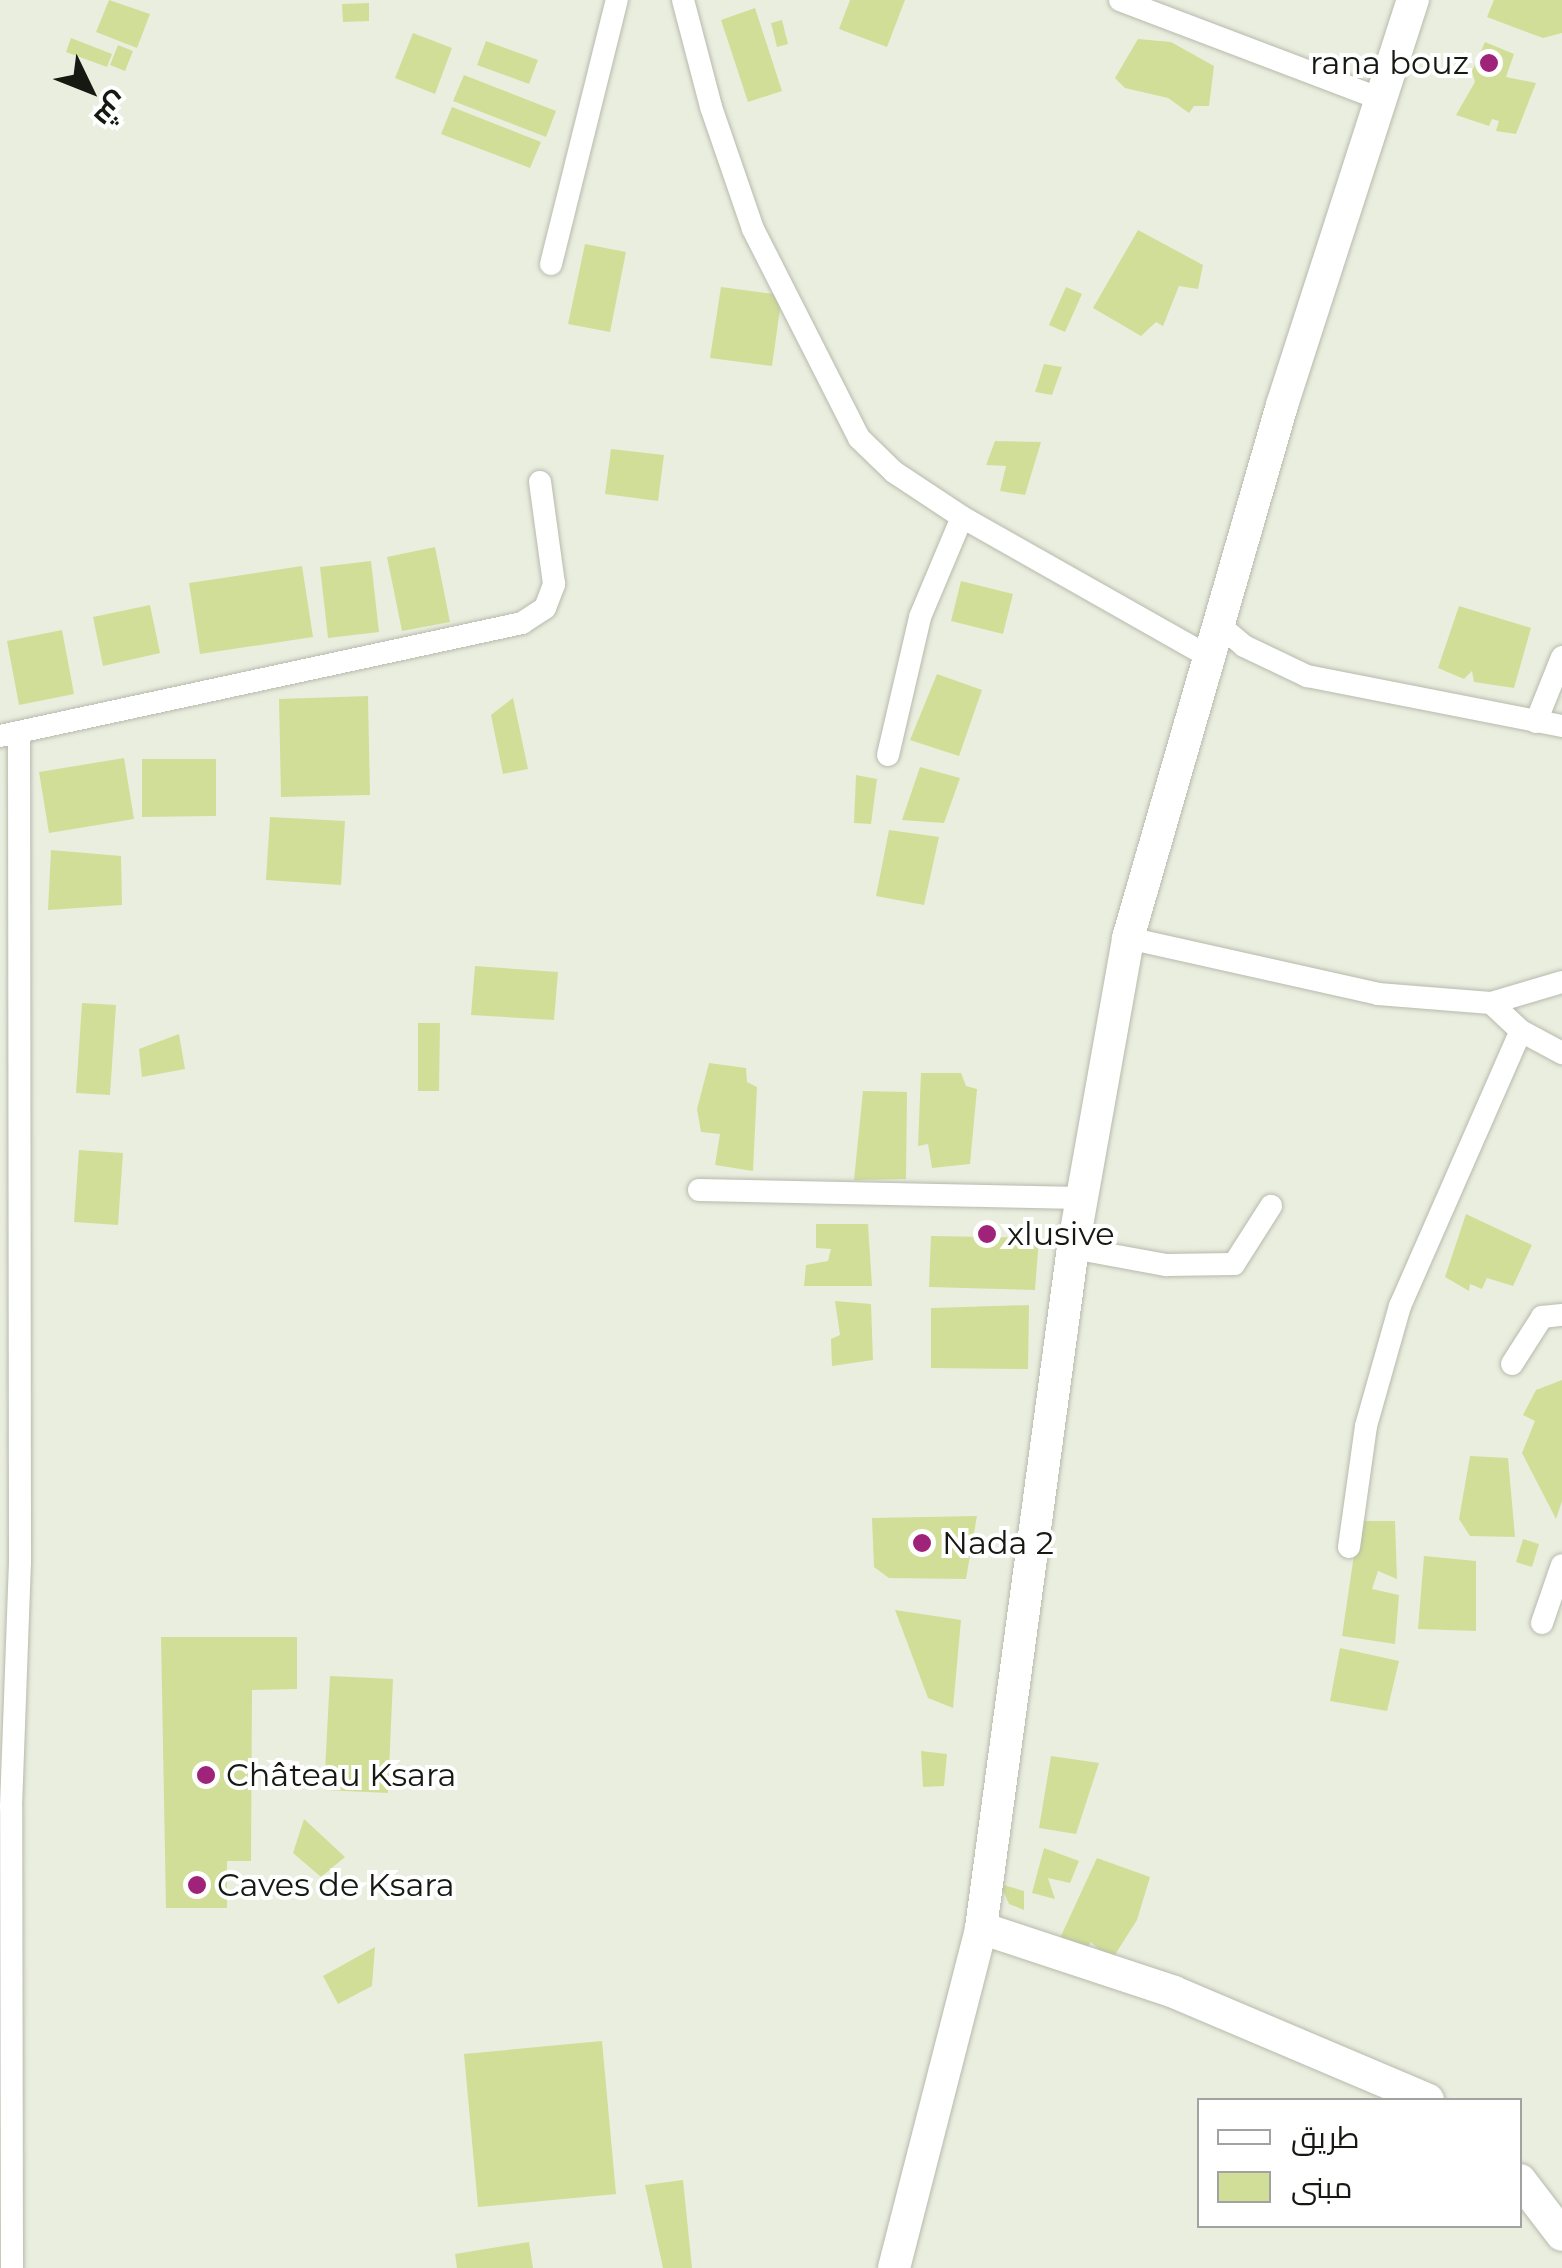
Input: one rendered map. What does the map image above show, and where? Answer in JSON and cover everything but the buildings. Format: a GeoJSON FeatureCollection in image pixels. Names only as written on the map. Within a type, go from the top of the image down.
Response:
{"type":"FeatureCollection","features":[{"type":"Feature","properties":{"kind":"street"},"geometry":{"type":"LineString","coordinates":[[551,264],[618,0]]}},
{"type":"Feature","properties":{"kind":"street"},"geometry":{"type":"LineString","coordinates":[[683,0],[710,107],[753,230],[843,412],[894,472],[962,517],[1213,640],[1244,646],[1307,676],[1562,726]]}},
{"type":"Feature","properties":{"kind":"street"},"geometry":{"type":"LineString","coordinates":[[1120,0],[1380,99]]}},
{"type":"Feature","properties":{"kind":"street"},"geometry":{"type":"LineString","coordinates":[[894,2268],[981,1928],[1073,1248],[1128,938],[1213,640],[1413,0]]}},
{"type":"Feature","properties":{"kind":"street"},"geometry":{"type":"LineString","coordinates":[[12,2268],[10,1807],[20,1562],[9,734],[522,623],[545,608],[554,584],[540,482]]}},
{"type":"Feature","properties":{"kind":"street"},"geometry":{"type":"LineString","coordinates":[[888,755],[920,617],[962,517]]}},
{"type":"Feature","properties":{"kind":"street"},"geometry":{"type":"LineString","coordinates":[[1536,722],[1562,657]]}},
{"type":"Feature","properties":{"kind":"street"},"geometry":{"type":"LineString","coordinates":[[1128,938],[1378,994],[1490,1003],[1562,982]]}},
{"type":"Feature","properties":{"kind":"street"},"geometry":{"type":"LineString","coordinates":[[1490,1003],[1521,1031],[1562,1054]]}},
{"type":"Feature","properties":{"kind":"street"},"geometry":{"type":"LineString","coordinates":[[1349,1547],[1366,1426],[1400,1306],[1521,1031]]}},
{"type":"Feature","properties":{"kind":"street"},"geometry":{"type":"LineString","coordinates":[[700,1190],[1081,1198]]}},
{"type":"Feature","properties":{"kind":"street"},"geometry":{"type":"LineString","coordinates":[[1073,1248],[1166,1266],[1234,1264],[1271,1206]]}},
{"type":"Feature","properties":{"kind":"street"},"geometry":{"type":"LineString","coordinates":[[1512,1364],[1542,1317],[1562,1314]]}},
{"type":"Feature","properties":{"kind":"street"},"geometry":{"type":"LineString","coordinates":[[1542,1623],[1562,1564]]}},
{"type":"Feature","properties":{"kind":"street"},"geometry":{"type":"LineString","coordinates":[[981,1928],[1174,1992],[1423,2098]]}},
{"type":"Feature","properties":{"kind":"street"},"geometry":{"type":"LineString","coordinates":[[1522,2183],[1562,2235]]}},
{"type":"Feature","properties":{"kind":"place","name":"rana bouz"},"geometry":{"type":"Point","coordinates":[1489,63]}},
{"type":"Feature","properties":{"kind":"place","name":"xlusive"},"geometry":{"type":"Point","coordinates":[987,1234]}},
{"type":"Feature","properties":{"kind":"place","name":"Nada 2"},"geometry":{"type":"Point","coordinates":[922,1543]}},
{"type":"Feature","properties":{"kind":"place","name":"Château Ksara"},"geometry":{"type":"Point","coordinates":[206,1775]}},
{"type":"Feature","properties":{"kind":"place","name":"Caves de Ksara"},"geometry":{"type":"Point","coordinates":[197,1885]}}]}
